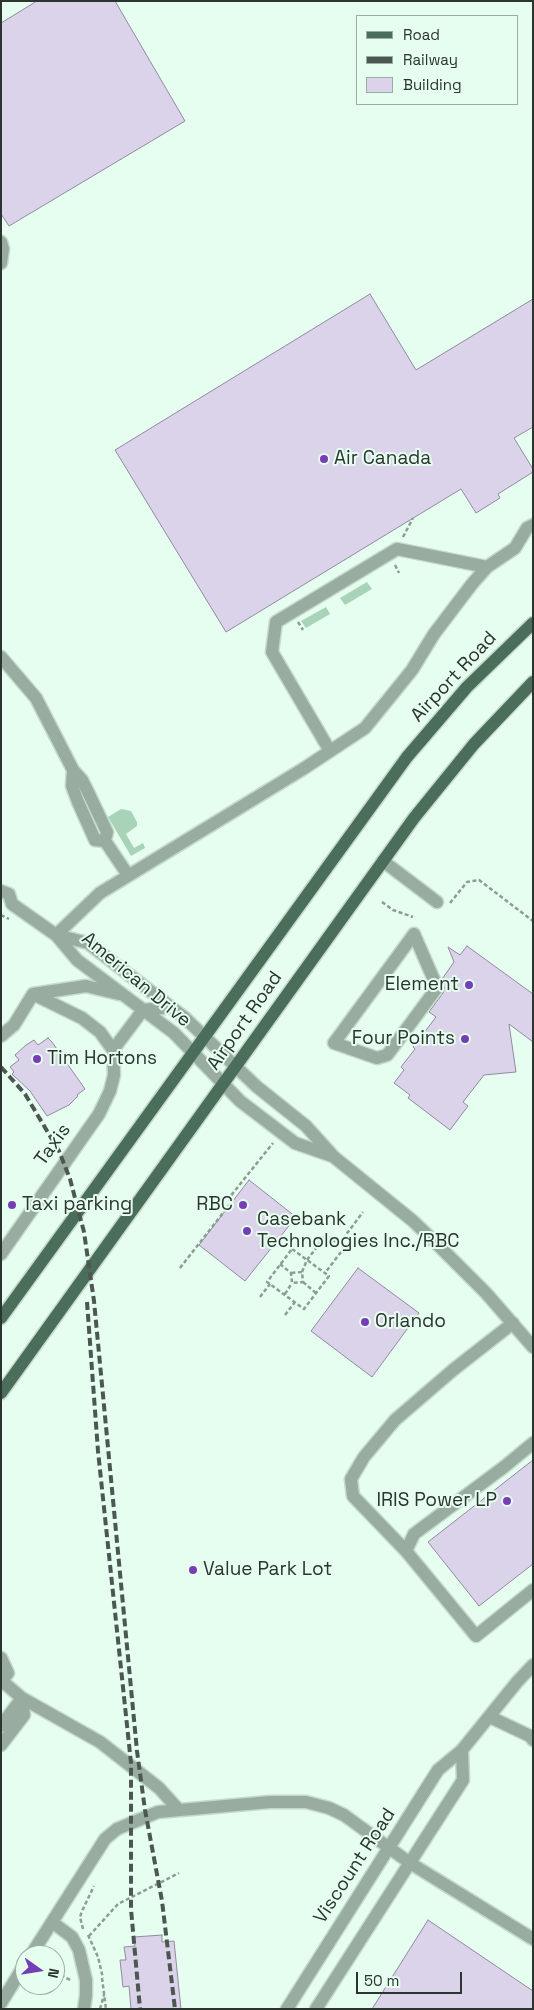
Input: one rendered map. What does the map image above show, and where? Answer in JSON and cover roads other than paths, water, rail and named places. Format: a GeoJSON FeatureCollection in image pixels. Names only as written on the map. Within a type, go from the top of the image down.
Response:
{"type":"FeatureCollection","features":[{"type":"Feature","properties":{"kind":"main road","name":"Airport Road"},"geometry":{"type":"LineString","coordinates":[[1,1318],[407,757],[467,687],[533,623]]}},
{"type":"Feature","properties":{"kind":"main road","name":"Airport Road"},"geometry":{"type":"LineString","coordinates":[[1,1393],[436,790],[474,744],[533,682]]}},
{"type":"Feature","properties":{"kind":"street"},"geometry":{"type":"LineString","coordinates":[[1,242],[3,248],[1,263]]}},
{"type":"Feature","properties":{"kind":"street"},"geometry":{"type":"LineString","coordinates":[[1,891],[9,894],[7,904],[56,936],[100,892],[193,837],[365,728],[412,670],[434,634],[472,584],[487,567],[515,548],[527,528],[533,525]]}},
{"type":"Feature","properties":{"kind":"street"},"geometry":{"type":"LineString","coordinates":[[330,750],[272,652],[276,622],[397,549],[487,567]]}},
{"type":"Feature","properties":{"kind":"street"},"geometry":{"type":"LineString","coordinates":[[1,657],[36,698],[73,770],[72,786],[95,840],[105,841],[128,875]]}},
{"type":"Feature","properties":{"kind":"street"},"geometry":{"type":"LineString","coordinates":[[383,861],[442,905]]}},
{"type":"Feature","properties":{"kind":"street"},"geometry":{"type":"LineString","coordinates":[[414,934],[436,989],[386,1055],[377,1058],[334,1043],[414,934]]}},
{"type":"Feature","properties":{"kind":"street","name":"American Drive"},"geometry":{"type":"LineString","coordinates":[[56,936],[78,960],[174,1033],[240,1101],[295,1143],[334,1157]]}},
{"type":"Feature","properties":{"kind":"street","name":"American Drive"},"geometry":{"type":"LineString","coordinates":[[56,936],[88,943],[185,1018],[235,1068],[306,1126],[334,1157],[419,1227],[486,1293],[533,1347]]}},
{"type":"Feature","properties":{"kind":"street"},"geometry":{"type":"LineString","coordinates":[[1,1036],[14,1025],[33,994],[86,986],[123,995]]}},
{"type":"Feature","properties":{"kind":"street"},"geometry":{"type":"LineString","coordinates":[[33,994],[82,1018],[100,1032],[113,1050],[143,1010],[171,1007]]}},
{"type":"Feature","properties":{"kind":"street","name":"Taxis"},"geometry":{"type":"LineString","coordinates":[[1,1254],[99,1114],[110,1091],[114,1075],[113,1050]]}},
{"type":"Feature","properties":{"kind":"street"},"geometry":{"type":"LineString","coordinates":[[513,1324],[453,1370],[395,1420],[364,1457],[351,1479],[354,1496],[406,1551],[476,1636],[533,1590]]}},
{"type":"Feature","properties":{"kind":"street"},"geometry":{"type":"LineString","coordinates":[[406,1551],[414,1534],[533,1443]]}},
{"type":"Feature","properties":{"kind":"street"},"geometry":{"type":"LineString","coordinates":[[1,1658],[3,1677],[22,1698],[100,1742],[160,1788],[178,1810]]}},
{"type":"Feature","properties":{"kind":"street","name":"Viscount Road"},"geometry":{"type":"LineString","coordinates":[[287,2009],[438,1770],[462,1750],[533,1665]]}},
{"type":"Feature","properties":{"kind":"street"},"geometry":{"type":"LineString","coordinates":[[1,1711],[22,1698]]}},
{"type":"Feature","properties":{"kind":"street"},"geometry":{"type":"LineString","coordinates":[[1,1726],[22,1698]]}},
{"type":"Feature","properties":{"kind":"street"},"geometry":{"type":"LineString","coordinates":[[1,1745],[24,1715],[22,1698]]}},
{"type":"Feature","properties":{"kind":"street"},"geometry":{"type":"LineString","coordinates":[[490,1717],[532,1737]]}},
{"type":"Feature","properties":{"kind":"street"},"geometry":{"type":"LineString","coordinates":[[316,2009],[463,1780],[462,1750]]}},
{"type":"Feature","properties":{"kind":"street"},"geometry":{"type":"LineString","coordinates":[[37,1945],[105,1839],[117,1829],[158,1812],[270,1802],[306,1802],[329,1808],[344,1815],[410,1863],[533,1939]]}},
{"type":"Feature","properties":{"kind":"street"},"geometry":{"type":"LineString","coordinates":[[52,1922],[72,1937],[79,1950],[86,1980],[84,2009]]}},
{"type":"Feature","properties":{"kind":"street"},"geometry":{"type":"LineString","coordinates":[[1,2002],[15,1980]]}},
{"type":"Feature","properties":{"kind":"railway"},"geometry":{"type":"LineString","coordinates":[[1,1067],[25,1094],[59,1151],[70,1179],[84,1232],[94,1301],[137,1751],[145,1810],[162,1901],[175,2009]]}},
{"type":"Feature","properties":{"kind":"railway"},"geometry":{"type":"LineString","coordinates":[[87,1302],[98,1451],[131,1763],[131,1909],[140,2009]]}},
{"type":"Feature","properties":{"kind":"place","name":"Air Canada"},"geometry":{"type":"Point","coordinates":[324,459]}},
{"type":"Feature","properties":{"kind":"place","name":"Element"},"geometry":{"type":"Point","coordinates":[469,985]}},
{"type":"Feature","properties":{"kind":"place","name":"Four Points"},"geometry":{"type":"Point","coordinates":[465,1039]}},
{"type":"Feature","properties":{"kind":"place","name":"Tim Hortons"},"geometry":{"type":"Point","coordinates":[37,1059]}},
{"type":"Feature","properties":{"kind":"place","name":"Taxi parking"},"geometry":{"type":"Point","coordinates":[12,1205]}},
{"type":"Feature","properties":{"kind":"place","name":"RBC"},"geometry":{"type":"Point","coordinates":[243,1205]}},
{"type":"Feature","properties":{"kind":"place","name":"Casebank Technologies Inc./RBC"},"geometry":{"type":"Point","coordinates":[247,1231]}},
{"type":"Feature","properties":{"kind":"place","name":"Orlando"},"geometry":{"type":"Point","coordinates":[365,1322]}},
{"type":"Feature","properties":{"kind":"place","name":"IRIS Power LP"},"geometry":{"type":"Point","coordinates":[507,1501]}},
{"type":"Feature","properties":{"kind":"place","name":"Value Park Lot"},"geometry":{"type":"Point","coordinates":[193,1570]}}]}
